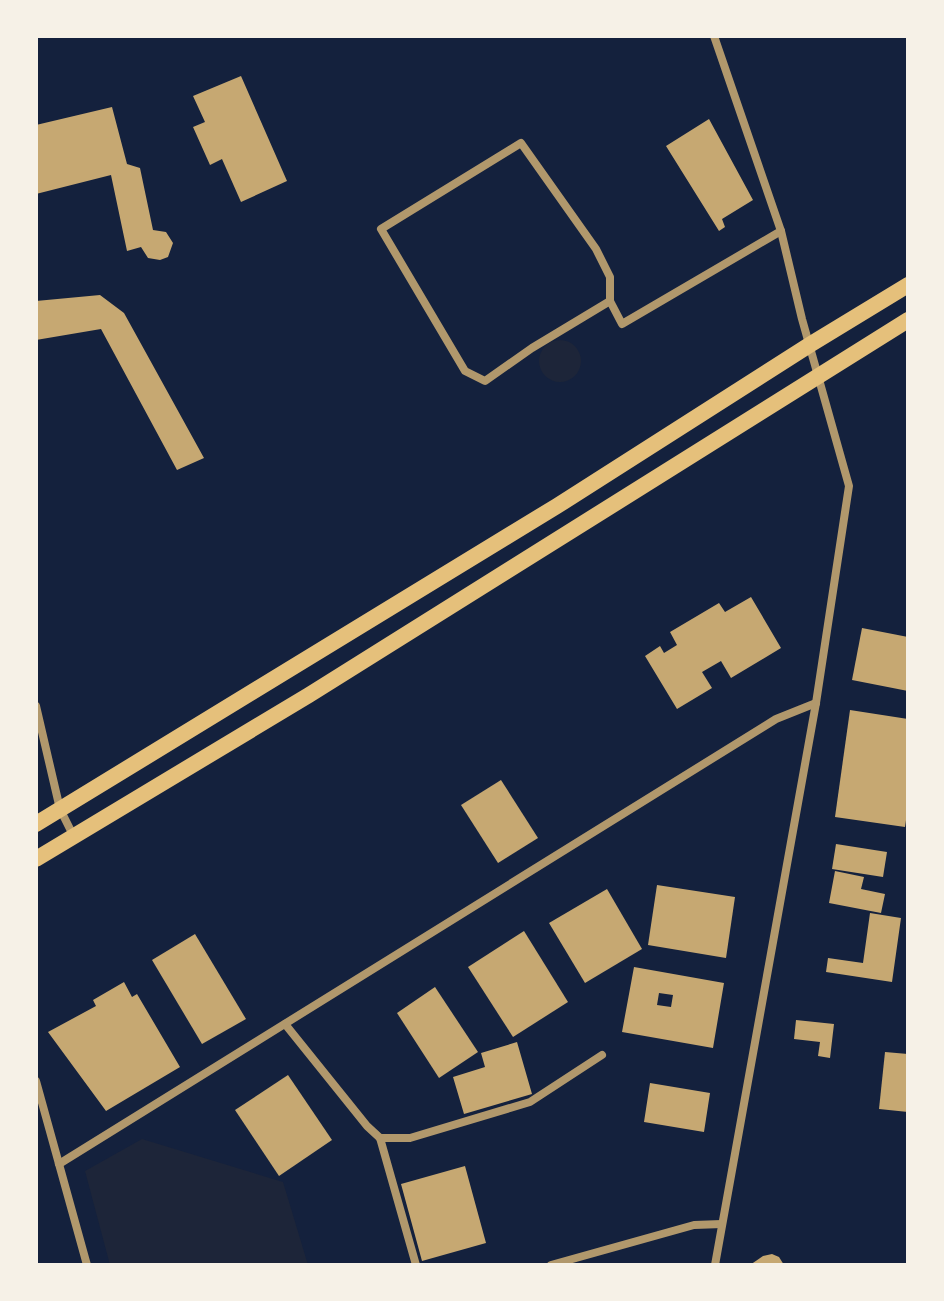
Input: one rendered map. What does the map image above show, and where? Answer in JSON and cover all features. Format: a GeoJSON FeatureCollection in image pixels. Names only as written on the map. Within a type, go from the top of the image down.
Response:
{"type":"FeatureCollection","features":[{"type":"Feature","properties":{"kind":"main road"},"geometry":{"type":"LineString","coordinates":[[36,824],[557,506],[908,285]]}},
{"type":"Feature","properties":{"kind":"main road"},"geometry":{"type":"LineString","coordinates":[[36,859],[309,695],[908,320]]}},
{"type":"Feature","properties":{"kind":"street"},"geometry":{"type":"LineString","coordinates":[[714,36],[781,231],[849,486],[816,703],[715,1265]]}},
{"type":"Feature","properties":{"kind":"street"},"geometry":{"type":"LineString","coordinates":[[610,301],[532,348],[485,381],[465,371],[381,229],[521,143],[596,249],[610,277],[610,301],[622,324],[781,231]]}},
{"type":"Feature","properties":{"kind":"street"},"geometry":{"type":"LineString","coordinates":[[59,1164],[776,719],[816,703]]}},
{"type":"Feature","properties":{"kind":"street"},"geometry":{"type":"LineString","coordinates":[[36,706],[60,809],[74,837]]}},
{"type":"Feature","properties":{"kind":"street"},"geometry":{"type":"LineString","coordinates":[[285,1024],[380,1138],[416,1265]]}},
{"type":"Feature","properties":{"kind":"street"},"geometry":{"type":"LineString","coordinates":[[380,1138],[410,1138],[530,1102],[602,1055]]}},
{"type":"Feature","properties":{"kind":"street"},"geometry":{"type":"LineString","coordinates":[[36,1081],[87,1265]]}},
{"type":"Feature","properties":{"kind":"street"},"geometry":{"type":"LineString","coordinates":[[551,1265],[694,1225],[722,1224]]}},
{"type":"Feature","properties":{"kind":"shaded area"},"geometry":{"type":"Polygon","coordinates":[[[560,340],[575,346],[581,361],[575,376],[560,382],[545,376],[539,361],[545,346],[560,340]]]}},
{"type":"Feature","properties":{"kind":"shaded area"},"geometry":{"type":"Polygon","coordinates":[[[142,1139],[283,1182],[308,1265],[110,1265],[85,1171],[142,1139]]]}},
{"type":"Feature","properties":{"kind":"building"},"geometry":{"type":"Polygon","coordinates":[[[241,76],[287,181],[241,202],[222,159],[210,165],[193,127],[205,122],[193,96],[241,76]]]}},
{"type":"Feature","properties":{"kind":"building"},"geometry":{"type":"Polygon","coordinates":[[[112,107],[127,164],[140,168],[153,230],[166,232],[173,243],[168,257],[160,260],[148,258],[141,247],[127,251],[111,175],[36,194],[36,125],[112,107]]]}},
{"type":"Feature","properties":{"kind":"building"},"geometry":{"type":"Polygon","coordinates":[[[709,119],[753,200],[722,219],[725,227],[719,231],[666,146],[709,119]]]}},
{"type":"Feature","properties":{"kind":"building"},"geometry":{"type":"Polygon","coordinates":[[[100,295],[124,313],[204,458],[177,470],[101,329],[36,340],[36,301],[100,295]]]}},
{"type":"Feature","properties":{"kind":"building"},"geometry":{"type":"Polygon","coordinates":[[[751,597],[781,648],[731,678],[721,661],[702,672],[712,688],[677,709],[645,656],[660,646],[664,653],[677,645],[670,632],[719,603],[725,612],[751,597]]]}},
{"type":"Feature","properties":{"kind":"building"},"geometry":{"type":"Polygon","coordinates":[[[862,628],[908,637],[908,691],[852,680],[862,628]]]}},
{"type":"Feature","properties":{"kind":"building"},"geometry":{"type":"Polygon","coordinates":[[[850,710],[908,719],[908,807],[905,827],[835,817],[850,710]]]}},
{"type":"Feature","properties":{"kind":"building"},"geometry":{"type":"Polygon","coordinates":[[[501,780],[538,838],[498,863],[461,805],[501,780]]]}},
{"type":"Feature","properties":{"kind":"building"},"geometry":{"type":"Polygon","coordinates":[[[836,844],[887,852],[883,877],[832,869],[836,844]]]}},
{"type":"Feature","properties":{"kind":"building"},"geometry":{"type":"Polygon","coordinates":[[[835,871],[864,877],[861,889],[885,894],[881,913],[829,903],[835,871]]]}},
{"type":"Feature","properties":{"kind":"building"},"geometry":{"type":"Polygon","coordinates":[[[657,885],[735,897],[726,958],[648,945],[657,885]]]}},
{"type":"Feature","properties":{"kind":"building"},"geometry":{"type":"Polygon","coordinates":[[[607,889],[642,949],[585,983],[549,923],[607,889]]]}},
{"type":"Feature","properties":{"kind":"building"},"geometry":{"type":"Polygon","coordinates":[[[870,913],[901,918],[892,982],[826,972],[828,958],[863,963],[870,913]]]}},
{"type":"Feature","properties":{"kind":"building"},"geometry":{"type":"Polygon","coordinates":[[[524,931],[568,1002],[513,1037],[468,967],[524,931]]]}},
{"type":"Feature","properties":{"kind":"building"},"geometry":{"type":"Polygon","coordinates":[[[195,934],[246,1019],[202,1044],[152,960],[195,934]]]}},
{"type":"Feature","properties":{"kind":"building"},"geometry":{"type":"Polygon","coordinates":[[[634,967],[724,983],[713,1048],[622,1032],[634,967]],[[659,993],[657,1005],[671,1007],[673,995],[659,993]]]}},
{"type":"Feature","properties":{"kind":"building"},"geometry":{"type":"Polygon","coordinates":[[[124,982],[132,997],[137,994],[180,1067],[106,1111],[48,1032],[96,1006],[93,1000],[124,982]]]}},
{"type":"Feature","properties":{"kind":"building"},"geometry":{"type":"Polygon","coordinates":[[[435,987],[478,1052],[439,1078],[397,1013],[435,987]]]}},
{"type":"Feature","properties":{"kind":"building"},"geometry":{"type":"Polygon","coordinates":[[[796,1020],[834,1024],[830,1058],[818,1056],[820,1042],[794,1039],[796,1020]]]}},
{"type":"Feature","properties":{"kind":"building"},"geometry":{"type":"Polygon","coordinates":[[[517,1042],[532,1094],[464,1114],[453,1077],[485,1067],[481,1053],[517,1042]]]}},
{"type":"Feature","properties":{"kind":"building"},"geometry":{"type":"Polygon","coordinates":[[[885,1052],[908,1054],[908,1112],[879,1109],[885,1052]]]}},
{"type":"Feature","properties":{"kind":"building"},"geometry":{"type":"Polygon","coordinates":[[[288,1075],[332,1140],[279,1176],[235,1110],[288,1075]]]}},
{"type":"Feature","properties":{"kind":"building"},"geometry":{"type":"Polygon","coordinates":[[[650,1083],[710,1093],[704,1132],[644,1122],[650,1083]]]}},
{"type":"Feature","properties":{"kind":"building"},"geometry":{"type":"Polygon","coordinates":[[[465,1166],[486,1243],[422,1261],[401,1184],[465,1166]]]}},
{"type":"Feature","properties":{"kind":"building"},"geometry":{"type":"Polygon","coordinates":[[[772,1254],[779,1257],[784,1265],[750,1265],[763,1256],[772,1254]]]}}]}
